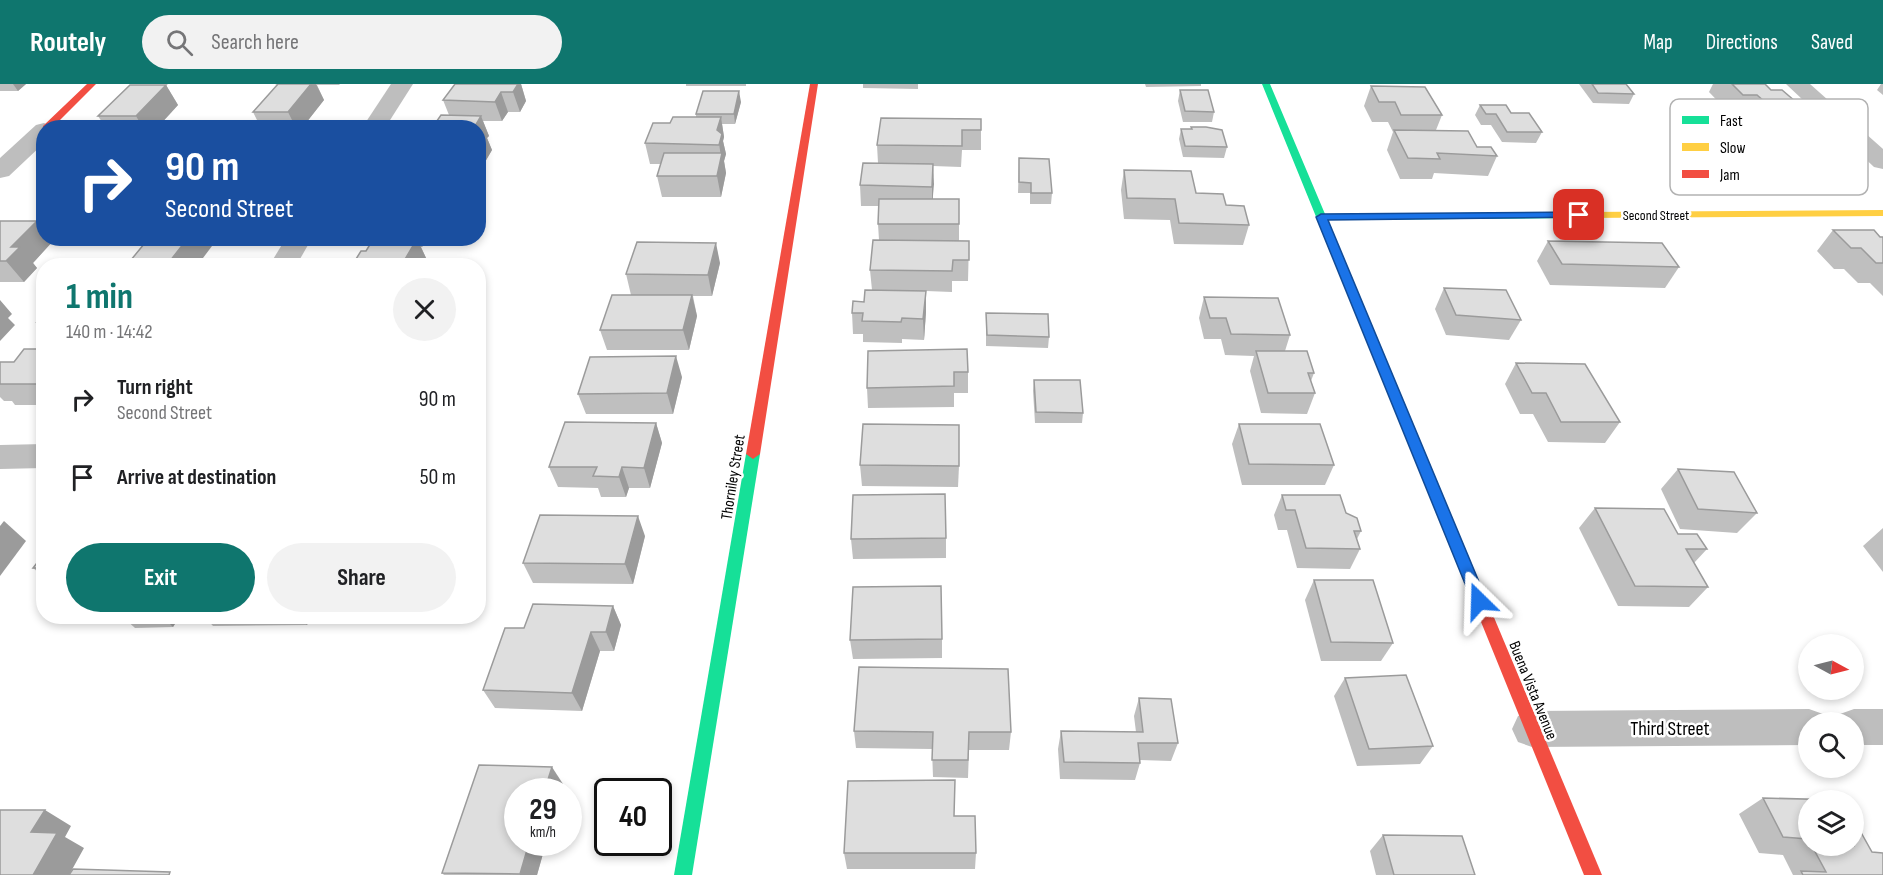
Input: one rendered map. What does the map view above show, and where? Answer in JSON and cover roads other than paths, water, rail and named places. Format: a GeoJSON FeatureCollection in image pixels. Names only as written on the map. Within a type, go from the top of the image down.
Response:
{"type":"FeatureCollection","features":[{"type":"Feature","properties":{"kind":"street"},"geometry":{"type":"LineString","coordinates":[[55,120],[93,84]]}},
{"type":"Feature","properties":{"kind":"street"},"geometry":{"type":"LineString","coordinates":[[378,120],[402,84]]}},
{"type":"Feature","properties":{"kind":"street","name":"Thorniley Street"},"geometry":{"type":"LineString","coordinates":[[683,875],[814,84]]}},
{"type":"Feature","properties":{"kind":"street","name":"Buena Vista Avenue"},"geometry":{"type":"LineString","coordinates":[[1266,84],[1593,875]]}},
{"type":"Feature","properties":{"kind":"street"},"geometry":{"type":"LineString","coordinates":[[1797,84],[1814,99]]}},
{"type":"Feature","properties":{"kind":"street"},"geometry":{"type":"LineString","coordinates":[[0,171],[36,137]]}},
{"type":"Feature","properties":{"kind":"street"},"geometry":{"type":"LineString","coordinates":[[1868,148],[1883,162]]}},
{"type":"Feature","properties":{"kind":"street","name":"Second Street"},"geometry":{"type":"LineString","coordinates":[[1321,217],[1883,213]]}},
{"type":"Feature","properties":{"kind":"street"},"geometry":{"type":"LineString","coordinates":[[0,457],[36,456]]}},
{"type":"Feature","properties":{"kind":"street","name":"Third Street"},"geometry":{"type":"LineString","coordinates":[[1532,729],[1798,727]]}},
{"type":"Feature","properties":{"kind":"street"},"geometry":{"type":"LineString","coordinates":[[1864,727],[1883,727]]}}]}
